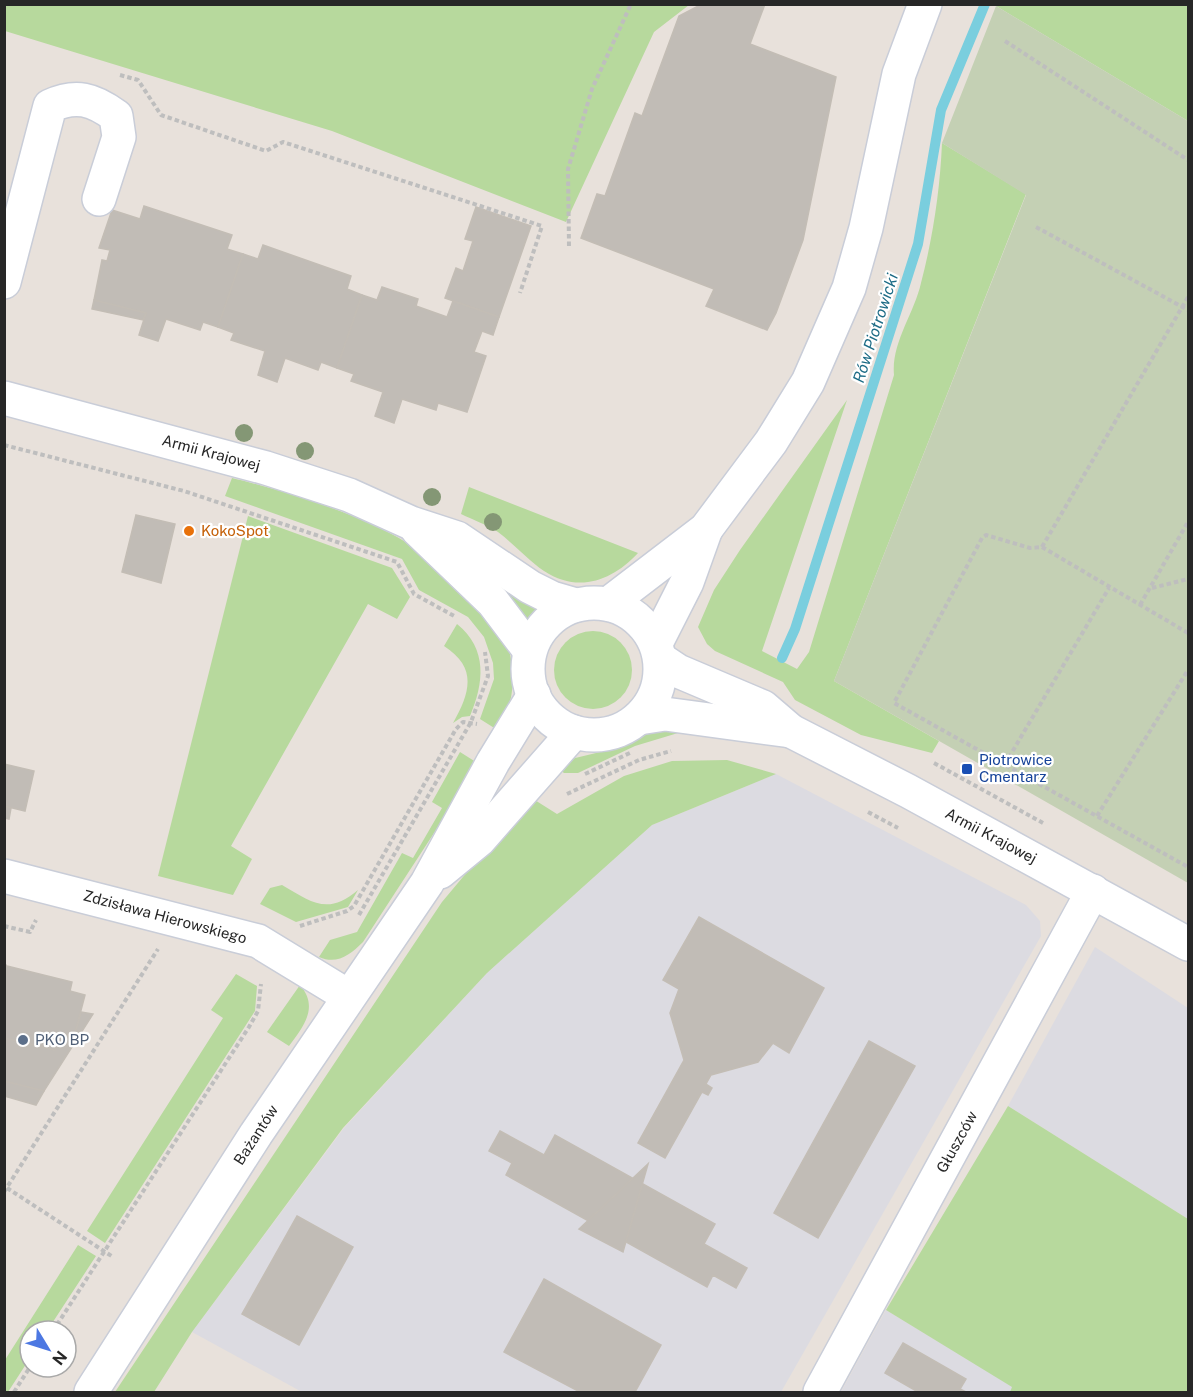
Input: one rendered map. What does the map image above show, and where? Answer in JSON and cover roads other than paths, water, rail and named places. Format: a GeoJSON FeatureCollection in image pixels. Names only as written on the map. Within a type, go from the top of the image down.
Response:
{"type":"FeatureCollection","features":[{"type":"Feature","properties":{"kind":"street"},"geometry":{"type":"LineString","coordinates":[[608,604],[706,528],[776,435],[808,382],[849,288],[866,228],[899,74],[925,4]]}},
{"type":"Feature","properties":{"kind":"street"},"geometry":{"type":"LineString","coordinates":[[4,282],[50,106],[67,98],[100,104],[116,116],[118,137],[99,199]]}},
{"type":"Feature","properties":{"kind":"street","name":"Armii Krajowej"},"geometry":{"type":"LineString","coordinates":[[4,398],[266,468],[349,495],[411,524],[457,538],[530,587],[552,598],[576,605]]}},
{"type":"Feature","properties":{"kind":"street","name":"Armii Krajowej"},"geometry":{"type":"LineString","coordinates":[[411,524],[493,602],[530,651]]}},
{"type":"Feature","properties":{"kind":"street"},"geometry":{"type":"LineString","coordinates":[[658,651],[637,617],[608,604],[592,602],[560,611],[547,622],[530,651],[528,674],[534,695],[550,718],[574,732],[602,735],[615,732],[640,733],[660,681],[658,651],[687,582],[706,528]]}},
{"type":"Feature","properties":{"kind":"street","name":"Armii Krajowej"},"geometry":{"type":"LineString","coordinates":[[658,651],[678,671],[763,707],[791,731],[1188,944]]}},
{"type":"Feature","properties":{"kind":"street","name":"Bażantów"},"geometry":{"type":"LineString","coordinates":[[91,1392],[348,996],[428,883],[493,762],[534,695]]}},
{"type":"Feature","properties":{"kind":"street","name":"Armii Krajowej"},"geometry":{"type":"LineString","coordinates":[[640,733],[665,714],[791,731]]}},
{"type":"Feature","properties":{"kind":"street","name":"Bażantów"},"geometry":{"type":"LineString","coordinates":[[428,883],[479,840],[574,732]]}},
{"type":"Feature","properties":{"kind":"street","name":"Zdzisława Hierowskiego"},"geometry":{"type":"LineString","coordinates":[[4,876],[258,941],[348,996]]}},
{"type":"Feature","properties":{"kind":"street","name":"Głuszców"},"geometry":{"type":"LineString","coordinates":[[820,1392],[1093,891]]}},
{"type":"Feature","properties":{"kind":"waterway","name":"Rów Piotrowicki"},"geometry":{"type":"LineString","coordinates":[[782,658],[795,629],[918,244],[941,110],[985,4]]}},
{"type":"Feature","properties":{"kind":"place","name":"KokoSpot"},"geometry":{"type":"Point","coordinates":[189,531]}},
{"type":"Feature","properties":{"kind":"place","name":"Piotrowice Cmentarz"},"geometry":{"type":"Point","coordinates":[967,769]}},
{"type":"Feature","properties":{"kind":"place","name":"PKO BP"},"geometry":{"type":"Point","coordinates":[23,1040]}}]}
